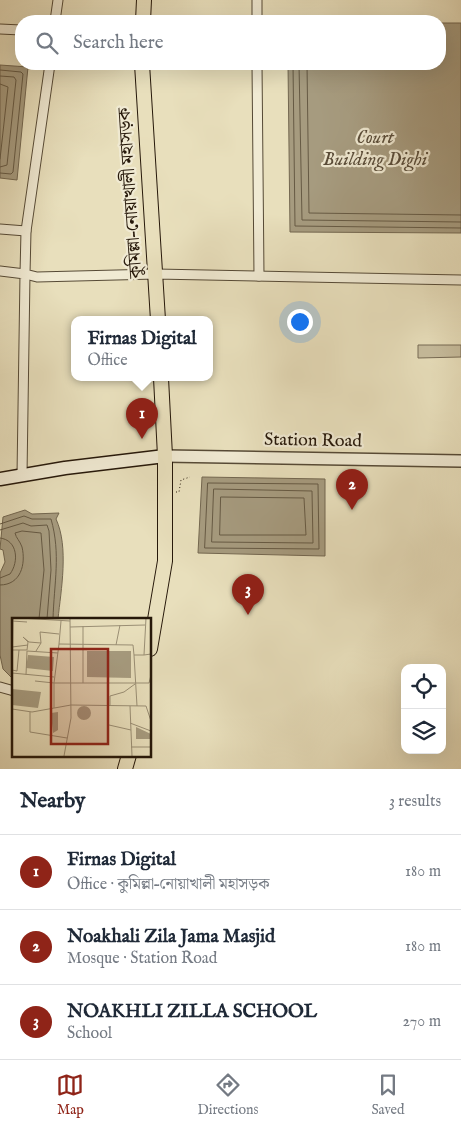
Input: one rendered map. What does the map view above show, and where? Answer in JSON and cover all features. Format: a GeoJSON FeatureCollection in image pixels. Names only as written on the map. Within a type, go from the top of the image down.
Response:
{"type":"FeatureCollection","features":[{"type":"Feature","properties":{"kind":"highway"},"geometry":{"type":"LineString","coordinates":[[143,15],[144,0]]}},
{"type":"Feature","properties":{"kind":"highway","name":"কুমিল্লা–নোয়াখালী মহাসড়ক"},"geometry":{"type":"LineString","coordinates":[[142,70],[158,316]]}},
{"type":"Feature","properties":{"kind":"highway"},"geometry":{"type":"LineString","coordinates":[[151,642],[165,562],[166,492],[161,381]]}},
{"type":"Feature","properties":{"kind":"highway"},"geometry":{"type":"LineString","coordinates":[[125,769],[128,756]]}},
{"type":"Feature","properties":{"kind":"main road"},"geometry":{"type":"LineString","coordinates":[[0,479],[165,456]]}},
{"type":"Feature","properties":{"kind":"street"},"geometry":{"type":"LineString","coordinates":[[56,15],[58,0]]}},
{"type":"Feature","properties":{"kind":"street"},"geometry":{"type":"LineString","coordinates":[[257,0],[257,15]]}},
{"type":"Feature","properties":{"kind":"street"},"geometry":{"type":"LineString","coordinates":[[0,29],[15,30]]}},
{"type":"Feature","properties":{"kind":"street"},"geometry":{"type":"LineString","coordinates":[[22,475],[26,231],[49,70]]}},
{"type":"Feature","properties":{"kind":"street"},"geometry":{"type":"LineString","coordinates":[[258,70],[259,276]]}},
{"type":"Feature","properties":{"kind":"street"},"geometry":{"type":"LineString","coordinates":[[0,229],[26,231]]}},
{"type":"Feature","properties":{"kind":"street"},"geometry":{"type":"LineString","coordinates":[[0,272],[37,277],[156,274],[461,280]]}},
{"type":"Feature","properties":{"kind":"street","name":"Station Road"},"geometry":{"type":"LineString","coordinates":[[165,456],[461,461]]}},
{"type":"Feature","properties":{"kind":"path"},"geometry":{"type":"LineString","coordinates":[[166,492],[179,492],[181,480],[190,477]]}},
{"type":"Feature","properties":{"kind":"shaded area"},"geometry":{"type":"Polygon","coordinates":[[[418,345],[461,345],[461,357],[418,358],[418,345]]]}},
{"type":"Feature","properties":{"kind":"water","name":"Court Building Dighi"},"geometry":{"type":"Polygon","coordinates":[[[446,23],[461,23],[461,233],[290,232],[288,70],[446,70],[446,23]]]}},
{"type":"Feature","properties":{"kind":"water"},"geometry":{"type":"Polygon","coordinates":[[[0,65],[15,66],[15,70],[28,70],[17,180],[0,178],[0,65]]]}},
{"type":"Feature","properties":{"kind":"water"},"geometry":{"type":"Polygon","coordinates":[[[202,477],[325,479],[325,556],[198,553],[202,477]]]}},
{"type":"Feature","properties":{"kind":"water"},"geometry":{"type":"Polygon","coordinates":[[[25,510],[32,514],[59,513],[56,519],[60,530],[63,555],[58,618],[12,618],[12,678],[3,669],[0,655],[0,573],[5,562],[3,550],[0,549],[3,517],[25,510]]]}},
{"type":"Feature","properties":{"kind":"place","name":"Firnas Digital"},"geometry":{"type":"Point","coordinates":[142,439]}},
{"type":"Feature","properties":{"kind":"place","name":"Noakhali Zila Jama Masjid"},"geometry":{"type":"Point","coordinates":[352,510]}},
{"type":"Feature","properties":{"kind":"place","name":"NOAKHLI ZILLA SCHOOL"},"geometry":{"type":"Point","coordinates":[248,615]}}]}
